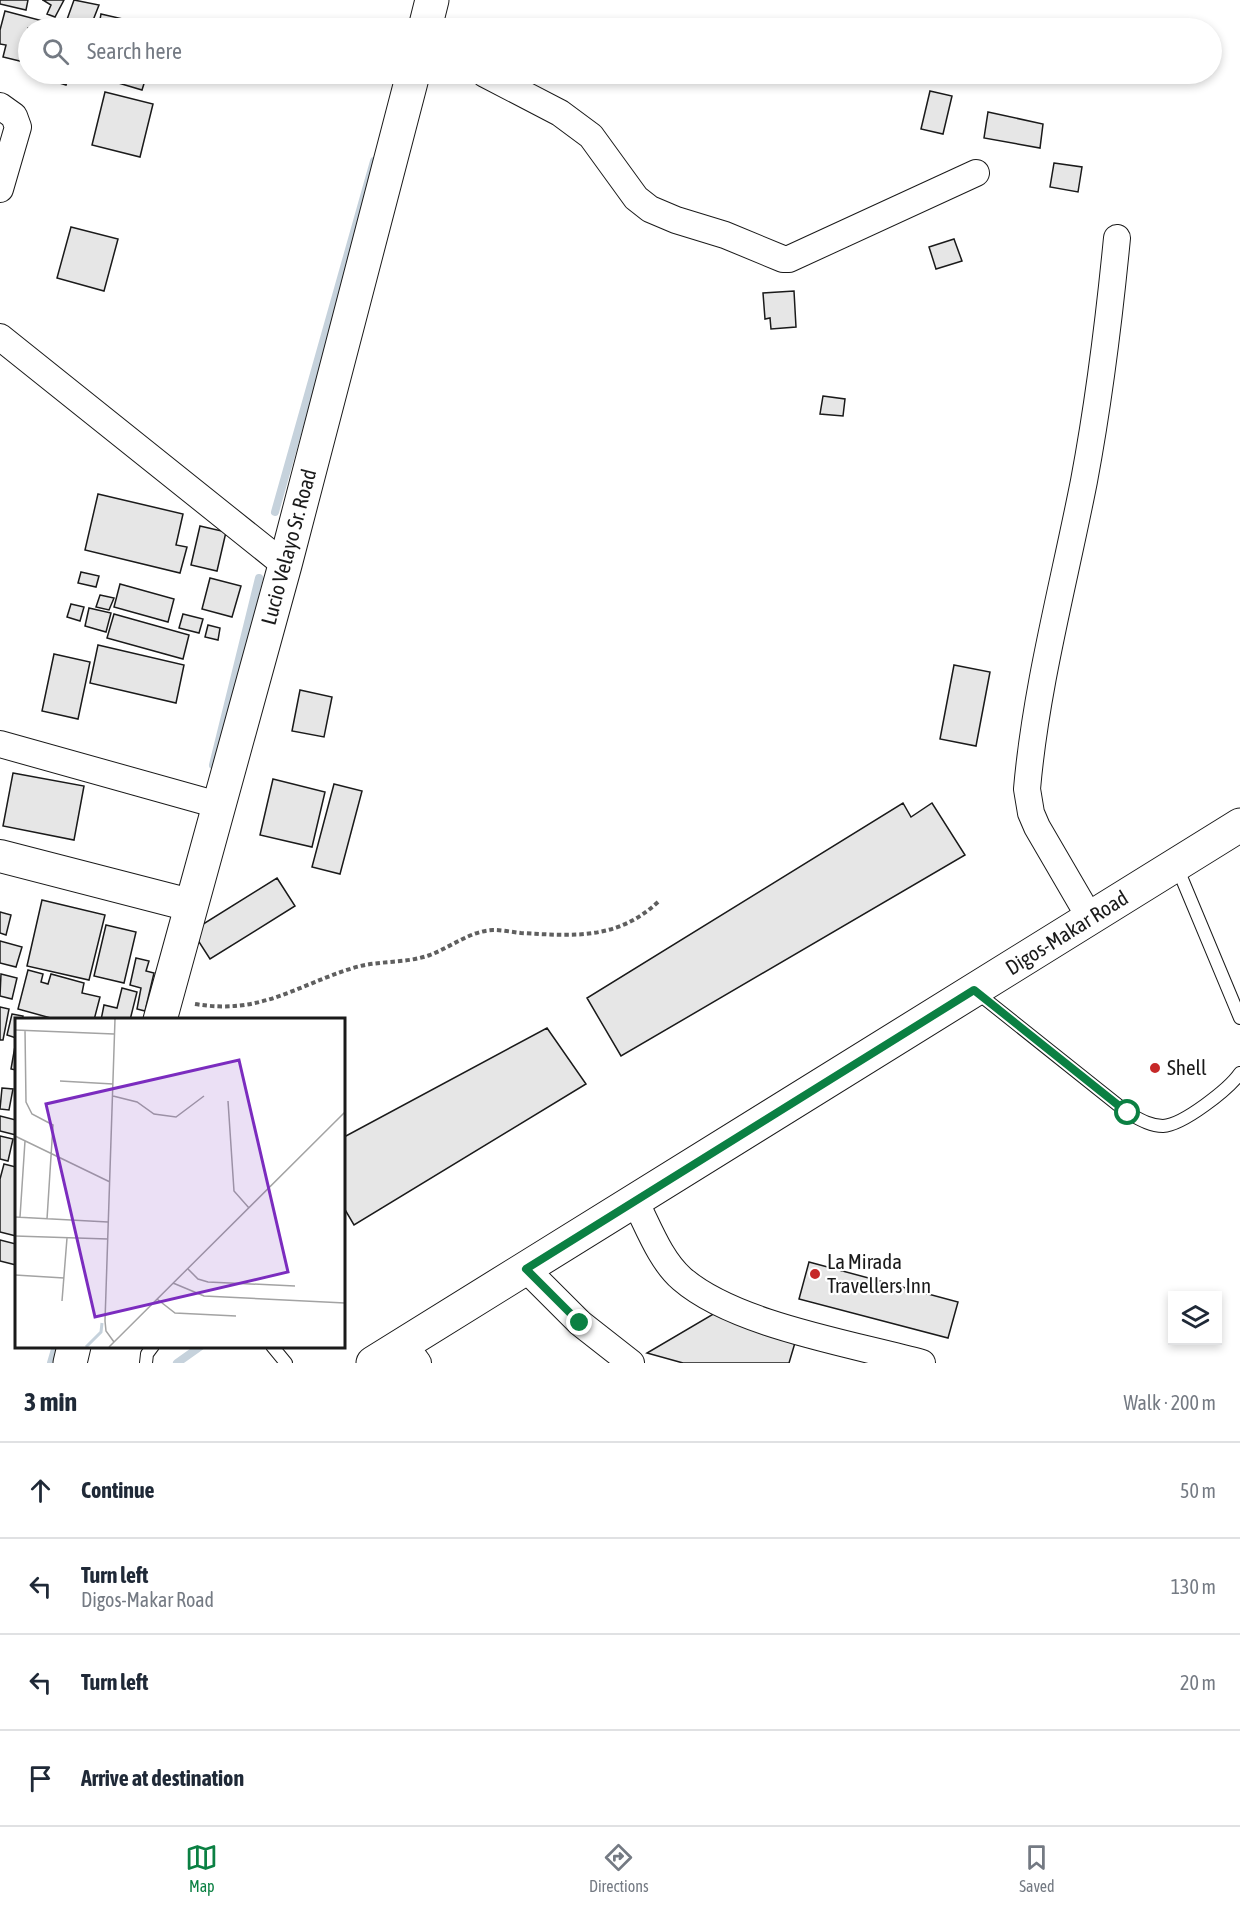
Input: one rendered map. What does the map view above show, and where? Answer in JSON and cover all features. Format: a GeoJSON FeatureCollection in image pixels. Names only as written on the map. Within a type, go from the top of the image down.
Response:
{"type":"FeatureCollection","features":[{"type":"Feature","properties":{"kind":"main road"},"geometry":{"type":"LineString","coordinates":[[428,18],[432,0]]}},
{"type":"Feature","properties":{"kind":"main road","name":"Lucio Velayo Sr. Road"},"geometry":{"type":"LineString","coordinates":[[163,1008],[285,565],[410,84]]}},
{"type":"Feature","properties":{"kind":"main road","name":"Digos-Makar Road"},"geometry":{"type":"LineString","coordinates":[[373,1363],[411,1353],[526,1269],[1240,825]]}},
{"type":"Feature","properties":{"kind":"main road"},"geometry":{"type":"LineString","coordinates":[[70,1363],[74,1348]]}},
{"type":"Feature","properties":{"kind":"street"},"geometry":{"type":"LineString","coordinates":[[504,84],[560,113],[591,136],[636,198],[650,209],[676,220],[725,235],[783,259],[789,259],[976,173]]}},
{"type":"Feature","properties":{"kind":"street"},"geometry":{"type":"LineString","coordinates":[[0,106],[14,116],[18,127],[0,189]]}},
{"type":"Feature","properties":{"kind":"street"},"geometry":{"type":"LineString","coordinates":[[1090,918],[1037,827],[1027,789],[1053,632],[1090,450],[1109,323],[1117,238]]}},
{"type":"Feature","properties":{"kind":"street"},"geometry":{"type":"LineString","coordinates":[[0,337],[285,565]]}},
{"type":"Feature","properties":{"kind":"street"},"geometry":{"type":"LineString","coordinates":[[0,744],[218,805]]}},
{"type":"Feature","properties":{"kind":"street"},"geometry":{"type":"LineString","coordinates":[[0,856],[190,905]]}},
{"type":"Feature","properties":{"kind":"street"},"geometry":{"type":"LineString","coordinates":[[635,1201],[668,1263],[682,1279],[709,1297],[780,1325],[922,1363]]}},
{"type":"Feature","properties":{"kind":"street"},"geometry":{"type":"LineString","coordinates":[[526,1269],[580,1323],[631,1363]]}},
{"type":"Feature","properties":{"kind":"lane"},"geometry":{"type":"LineString","coordinates":[[1176,865],[1240,1018]]}},
{"type":"Feature","properties":{"kind":"lane"},"geometry":{"type":"LineString","coordinates":[[974,990],[1128,1113],[1152,1125],[1166,1126],[1178,1122],[1229,1088],[1240,1073]]}},
{"type":"Feature","properties":{"kind":"lane"},"geometry":{"type":"LineString","coordinates":[[146,1363],[147,1354],[152,1348]]}},
{"type":"Feature","properties":{"kind":"lane"},"geometry":{"type":"LineString","coordinates":[[273,1348],[286,1363]]}},
{"type":"Feature","properties":{"kind":"path"},"geometry":{"type":"LineString","coordinates":[[163,1008],[261,1004],[355,967],[430,955],[493,930],[562,935],[618,929],[640,918],[658,902]]}},
{"type":"Feature","properties":{"kind":"building"},"geometry":{"type":"Polygon","coordinates":[[[0,0],[28,0],[26,10],[0,4],[0,0]]]}},
{"type":"Feature","properties":{"kind":"building"},"geometry":{"type":"Polygon","coordinates":[[[43,0],[64,0],[55,17],[47,14],[51,5],[43,0]]]}},
{"type":"Feature","properties":{"kind":"building"},"geometry":{"type":"Polygon","coordinates":[[[74,0],[99,5],[94,18],[68,18],[74,0]]]}},
{"type":"Feature","properties":{"kind":"building"},"geometry":{"type":"Polygon","coordinates":[[[5,11],[32,18],[18,18],[18,61],[3,57],[6,45],[0,44],[0,30],[5,11]]]}},
{"type":"Feature","properties":{"kind":"building"},"geometry":{"type":"Polygon","coordinates":[[[101,14],[119,18],[100,18],[101,14]]]}},
{"type":"Feature","properties":{"kind":"building"},"geometry":{"type":"Polygon","coordinates":[[[122,84],[144,84],[142,90],[122,84]]]}},
{"type":"Feature","properties":{"kind":"building"},"geometry":{"type":"Polygon","coordinates":[[[930,91],[952,96],[943,134],[921,129],[930,91]]]}},
{"type":"Feature","properties":{"kind":"building"},"geometry":{"type":"Polygon","coordinates":[[[105,92],[153,104],[140,157],[92,145],[105,92]]]}},
{"type":"Feature","properties":{"kind":"building"},"geometry":{"type":"Polygon","coordinates":[[[988,112],[1043,124],[1040,148],[984,138],[988,112]]]}},
{"type":"Feature","properties":{"kind":"building"},"geometry":{"type":"Polygon","coordinates":[[[1054,163],[1082,167],[1078,192],[1050,187],[1054,163]]]}},
{"type":"Feature","properties":{"kind":"building"},"geometry":{"type":"Polygon","coordinates":[[[71,227],[118,239],[104,291],[57,278],[71,227]]]}},
{"type":"Feature","properties":{"kind":"building"},"geometry":{"type":"Polygon","coordinates":[[[954,239],[962,261],[936,269],[929,247],[954,239]]]}},
{"type":"Feature","properties":{"kind":"building"},"geometry":{"type":"Polygon","coordinates":[[[794,291],[796,327],[771,329],[770,318],[765,319],[763,293],[794,291]]]}},
{"type":"Feature","properties":{"kind":"building"},"geometry":{"type":"Polygon","coordinates":[[[823,396],[845,399],[843,416],[820,414],[823,396]]]}},
{"type":"Feature","properties":{"kind":"building"},"geometry":{"type":"Polygon","coordinates":[[[98,494],[183,514],[176,545],[187,547],[180,573],[85,550],[98,494]]]}},
{"type":"Feature","properties":{"kind":"building"},"geometry":{"type":"Polygon","coordinates":[[[200,526],[226,532],[217,571],[191,565],[200,526]]]}},
{"type":"Feature","properties":{"kind":"building"},"geometry":{"type":"Polygon","coordinates":[[[81,572],[99,576],[96,587],[78,583],[81,572]]]}},
{"type":"Feature","properties":{"kind":"building"},"geometry":{"type":"Polygon","coordinates":[[[210,578],[241,586],[232,617],[202,609],[210,578]]]}},
{"type":"Feature","properties":{"kind":"building"},"geometry":{"type":"Polygon","coordinates":[[[120,584],[174,599],[168,622],[114,607],[120,584]]]}},
{"type":"Feature","properties":{"kind":"building"},"geometry":{"type":"Polygon","coordinates":[[[100,595],[114,598],[109,610],[96,607],[100,595]]]}},
{"type":"Feature","properties":{"kind":"building"},"geometry":{"type":"Polygon","coordinates":[[[71,604],[84,607],[80,621],[67,617],[71,604]]]}},
{"type":"Feature","properties":{"kind":"building"},"geometry":{"type":"Polygon","coordinates":[[[89,608],[111,613],[106,632],[85,626],[89,608]]]}},
{"type":"Feature","properties":{"kind":"building"},"geometry":{"type":"Polygon","coordinates":[[[114,614],[189,635],[183,659],[107,638],[114,614]]]}},
{"type":"Feature","properties":{"kind":"building"},"geometry":{"type":"Polygon","coordinates":[[[183,614],[203,619],[199,633],[179,628],[183,614]]]}},
{"type":"Feature","properties":{"kind":"building"},"geometry":{"type":"Polygon","coordinates":[[[208,625],[220,628],[218,640],[205,637],[208,625]]]}},
{"type":"Feature","properties":{"kind":"building"},"geometry":{"type":"Polygon","coordinates":[[[98,645],[184,665],[176,703],[90,683],[98,645]]]}},
{"type":"Feature","properties":{"kind":"building"},"geometry":{"type":"Polygon","coordinates":[[[54,654],[90,662],[78,719],[42,711],[54,654]]]}},
{"type":"Feature","properties":{"kind":"building"},"geometry":{"type":"Polygon","coordinates":[[[954,665],[990,672],[976,746],[940,739],[954,665]]]}},
{"type":"Feature","properties":{"kind":"building"},"geometry":{"type":"Polygon","coordinates":[[[300,690],[332,697],[324,737],[292,731],[300,690]]]}},
{"type":"Feature","properties":{"kind":"building"},"geometry":{"type":"Polygon","coordinates":[[[13,773],[84,786],[74,840],[3,826],[13,773]]]}},
{"type":"Feature","properties":{"kind":"building"},"geometry":{"type":"Polygon","coordinates":[[[273,779],[325,792],[312,847],[260,835],[273,779]]]}},
{"type":"Feature","properties":{"kind":"building"},"geometry":{"type":"Polygon","coordinates":[[[334,784],[362,791],[340,874],[312,867],[334,784]]]}},
{"type":"Feature","properties":{"kind":"building"},"geometry":{"type":"Polygon","coordinates":[[[903,803],[911,817],[932,803],[965,855],[621,1056],[587,998],[903,803]]]}},
{"type":"Feature","properties":{"kind":"building"},"geometry":{"type":"Polygon","coordinates":[[[277,878],[295,906],[210,959],[192,931],[277,878]]]}},
{"type":"Feature","properties":{"kind":"building"},"geometry":{"type":"Polygon","coordinates":[[[42,900],[105,915],[89,980],[27,966],[42,900]]]}},
{"type":"Feature","properties":{"kind":"building"},"geometry":{"type":"Polygon","coordinates":[[[0,912],[11,915],[6,935],[0,933],[0,912]]]}},
{"type":"Feature","properties":{"kind":"building"},"geometry":{"type":"Polygon","coordinates":[[[106,925],[136,932],[124,983],[94,976],[106,925]]]}},
{"type":"Feature","properties":{"kind":"building"},"geometry":{"type":"Polygon","coordinates":[[[0,941],[22,947],[16,967],[0,963],[0,941]]]}},
{"type":"Feature","properties":{"kind":"building"},"geometry":{"type":"Polygon","coordinates":[[[136,958],[149,961],[146,971],[154,973],[145,1011],[137,1009],[141,988],[130,985],[136,958]]]}},
{"type":"Feature","properties":{"kind":"building"},"geometry":{"type":"Polygon","coordinates":[[[28,970],[43,974],[41,982],[48,984],[51,974],[84,983],[82,993],[100,997],[95,1018],[51,1018],[18,1009],[28,970]]]}},
{"type":"Feature","properties":{"kind":"building"},"geometry":{"type":"Polygon","coordinates":[[[1,974],[17,978],[12,999],[0,996],[1,974]]]}},
{"type":"Feature","properties":{"kind":"building"},"geometry":{"type":"Polygon","coordinates":[[[122,988],[137,992],[130,1018],[101,1018],[104,1005],[117,1008],[122,988]]]}},
{"type":"Feature","properties":{"kind":"building"},"geometry":{"type":"Polygon","coordinates":[[[0,1007],[9,1009],[3,1040],[0,1040],[0,1007]]]}},
{"type":"Feature","properties":{"kind":"building"},"geometry":{"type":"Polygon","coordinates":[[[12,1014],[23,1016],[22,1018],[15,1018],[15,1038],[7,1035],[12,1014]]]}},
{"type":"Feature","properties":{"kind":"building"},"geometry":{"type":"Polygon","coordinates":[[[547,1028],[586,1084],[354,1225],[345,1210],[345,1136],[547,1028]]]}},
{"type":"Feature","properties":{"kind":"building"},"geometry":{"type":"Polygon","coordinates":[[[15,1046],[15,1070],[11,1069],[15,1046]]]}},
{"type":"Feature","properties":{"kind":"building"},"geometry":{"type":"Polygon","coordinates":[[[2,1088],[13,1089],[9,1110],[0,1109],[2,1088]]]}},
{"type":"Feature","properties":{"kind":"building"},"geometry":{"type":"Polygon","coordinates":[[[0,1116],[15,1120],[15,1135],[0,1131],[0,1116]]]}},
{"type":"Feature","properties":{"kind":"building"},"geometry":{"type":"Polygon","coordinates":[[[0,1136],[13,1139],[8,1161],[0,1159],[0,1136]]]}},
{"type":"Feature","properties":{"kind":"building"},"geometry":{"type":"Polygon","coordinates":[[[4,1164],[15,1167],[15,1236],[0,1232],[0,1179],[4,1164]]]}},
{"type":"Feature","properties":{"kind":"building"},"geometry":{"type":"Polygon","coordinates":[[[0,1240],[15,1244],[15,1265],[0,1261],[0,1240]]]}},
{"type":"Feature","properties":{"kind":"building"},"geometry":{"type":"Polygon","coordinates":[[[809,1262],[958,1302],[948,1338],[799,1299],[809,1262]]]}},
{"type":"Feature","properties":{"kind":"building"},"geometry":{"type":"Polygon","coordinates":[[[715,1313],[797,1336],[789,1363],[683,1363],[647,1353],[715,1313]]]}},
{"type":"Feature","properties":{"kind":"waterway"},"geometry":{"type":"LineString","coordinates":[[275,512],[374,161]]}},
{"type":"Feature","properties":{"kind":"waterway"},"geometry":{"type":"LineString","coordinates":[[213,765],[259,578]]}},
{"type":"Feature","properties":{"kind":"waterway"},"geometry":{"type":"LineString","coordinates":[[51,1363],[55,1348]]}},
{"type":"Feature","properties":{"kind":"waterway"},"geometry":{"type":"LineString","coordinates":[[177,1363],[198,1348]]}},
{"type":"Feature","properties":{"kind":"place","name":"Shell"},"geometry":{"type":"Point","coordinates":[1155,1068]}},
{"type":"Feature","properties":{"kind":"place","name":"La Mirada Travellers Inn"},"geometry":{"type":"Point","coordinates":[815,1274]}},
{"type":"Feature","properties":{"kind":"route"},"geometry":{"type":"LineString","coordinates":[[580,1323],[526,1269],[974,990],[1128,1113]]}}]}
